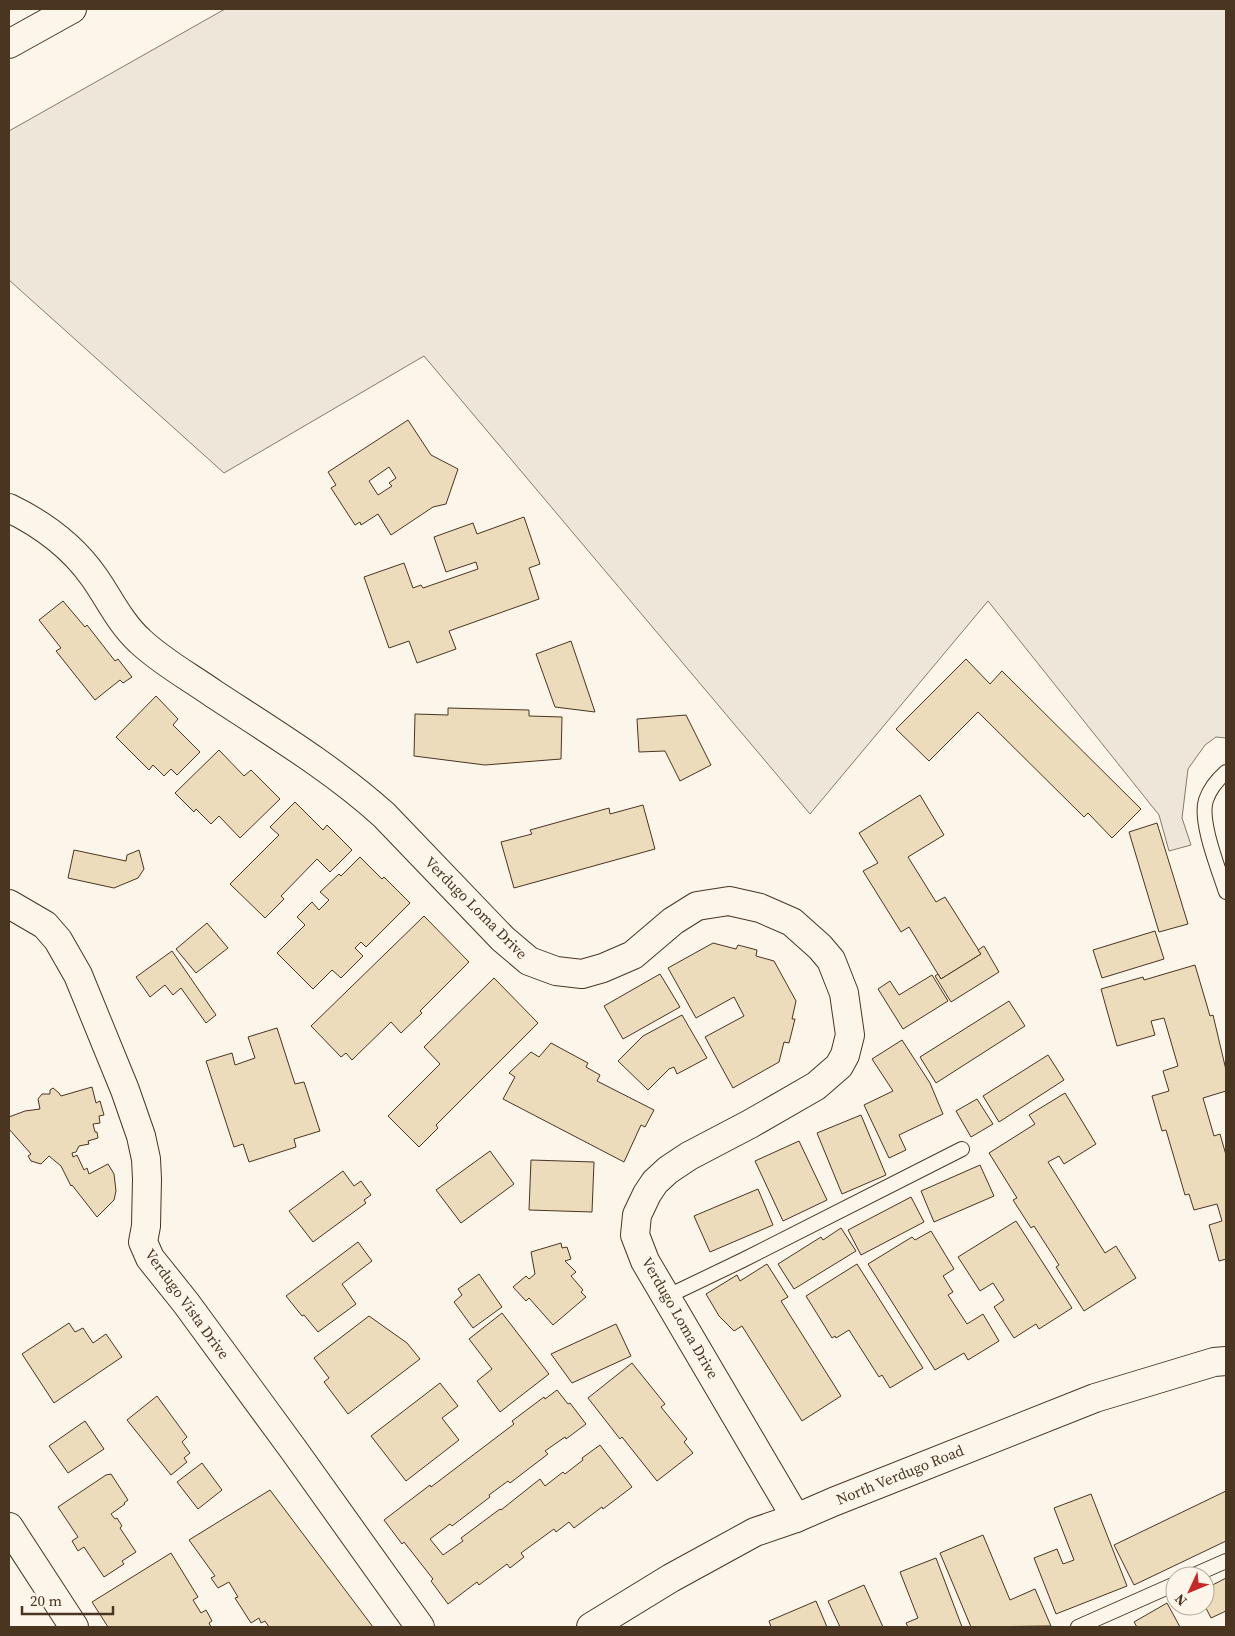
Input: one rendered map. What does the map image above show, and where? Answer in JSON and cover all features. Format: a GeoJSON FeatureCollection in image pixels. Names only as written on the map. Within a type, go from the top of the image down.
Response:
{"type":"FeatureCollection","features":[{"type":"Feature","properties":{"kind":"main road"},"geometry":{"type":"LineString","coordinates":[[9,44],[72,9]]}},
{"type":"Feature","properties":{"kind":"main road","name":"Verdugo Loma Drive"},"geometry":{"type":"LineString","coordinates":[[9,508],[58,538],[76,555],[93,576],[126,627],[140,642],[363,796],[384,815],[503,939],[529,961],[556,972],[582,974],[603,968],[633,955],[673,921],[697,906],[729,901],[760,908],[792,922],[820,946],[831,960],[844,993],[850,1035],[845,1055],[839,1066],[816,1086],[750,1124],[688,1156],[668,1170],[655,1182],[647,1194],[638,1215],[635,1235],[644,1261],[796,1518]]}},
{"type":"Feature","properties":{"kind":"main road","name":"Verdugo Vista Drive"},"geometry":{"type":"LineString","coordinates":[[9,904],[45,926],[58,940],[78,975],[118,1073],[141,1136],[146,1159],[146,1216],[143,1242],[150,1258],[186,1303],[293,1449],[420,1627]]}},
{"type":"Feature","properties":{"kind":"main road","name":"North Verdugo Road"},"geometry":{"type":"LineString","coordinates":[[591,1627],[671,1578],[755,1532],[796,1518],[1095,1398],[1214,1362],[1226,1361]]}},
{"type":"Feature","properties":{"kind":"main road"},"geometry":{"type":"LineString","coordinates":[[9,1527],[71,1626]]}},
{"type":"Feature","properties":{"kind":"lane"},"geometry":{"type":"LineString","coordinates":[[1226,772],[1214,783],[1205,801],[1204,819],[1226,892]]}},
{"type":"Feature","properties":{"kind":"lane"},"geometry":{"type":"LineString","coordinates":[[666,1297],[962,1149]]}},
{"type":"Feature","properties":{"kind":"lane"},"geometry":{"type":"LineString","coordinates":[[1078,1627],[1165,1588]]}},
{"type":"Feature","properties":{"kind":"shaded area"},"geometry":{"type":"Polygon","coordinates":[[[225,9],[1226,9],[1226,738],[1216,737],[1205,745],[1188,769],[1182,818],[1191,845],[1169,851],[1159,815],[988,601],[810,814],[424,356],[224,473],[9,280],[9,131],[225,9]]]}},
{"type":"Feature","properties":{"kind":"building"},"geometry":{"type":"Polygon","coordinates":[[[408,420],[431,455],[458,469],[446,504],[433,507],[391,535],[378,514],[361,525],[360,522],[355,525],[331,488],[336,485],[328,472],[408,420]],[[389,467],[369,481],[378,495],[392,486],[389,483],[396,478],[389,467]]]}},
{"type":"Feature","properties":{"kind":"building"},"geometry":{"type":"Polygon","coordinates":[[[524,517],[540,564],[529,568],[539,599],[449,631],[456,649],[417,663],[409,641],[389,648],[364,577],[404,563],[413,588],[421,585],[423,588],[478,569],[476,562],[446,572],[434,537],[473,523],[477,534],[524,517]]]}},
{"type":"Feature","properties":{"kind":"building"},"geometry":{"type":"Polygon","coordinates":[[[63,601],[85,627],[87,625],[115,661],[118,659],[132,677],[123,683],[120,680],[95,700],[56,651],[61,648],[39,620],[63,601]]]}},
{"type":"Feature","properties":{"kind":"building"},"geometry":{"type":"Polygon","coordinates":[[[571,641],[595,712],[555,707],[536,654],[571,641]]]}},
{"type":"Feature","properties":{"kind":"building"},"geometry":{"type":"Polygon","coordinates":[[[966,659],[990,684],[1002,671],[1141,809],[1112,838],[1088,813],[1084,817],[978,712],[929,761],[896,729],[966,659]]]}},
{"type":"Feature","properties":{"kind":"building"},"geometry":{"type":"Polygon","coordinates":[[[156,696],[178,719],[173,725],[200,752],[177,775],[171,769],[164,776],[153,765],[149,770],[116,737],[156,696]]]}},
{"type":"Feature","properties":{"kind":"building"},"geometry":{"type":"Polygon","coordinates":[[[448,708],[529,710],[529,716],[562,717],[561,759],[485,765],[414,756],[415,714],[448,715],[448,708]]]}},
{"type":"Feature","properties":{"kind":"building"},"geometry":{"type":"Polygon","coordinates":[[[686,715],[711,765],[680,781],[665,751],[639,752],[637,719],[686,715]]]}},
{"type":"Feature","properties":{"kind":"building"},"geometry":{"type":"Polygon","coordinates":[[[219,750],[244,776],[251,770],[280,799],[240,838],[219,816],[211,824],[196,809],[194,812],[175,793],[219,750]]]}},
{"type":"Feature","properties":{"kind":"building"},"geometry":{"type":"Polygon","coordinates":[[[920,795],[944,835],[908,857],[936,902],[945,897],[981,954],[941,979],[909,927],[901,932],[863,871],[878,863],[859,833],[920,795]]]}},
{"type":"Feature","properties":{"kind":"building"},"geometry":{"type":"Polygon","coordinates":[[[295,802],[323,830],[327,825],[352,850],[330,872],[317,859],[281,896],[284,899],[265,918],[230,884],[279,835],[270,827],[295,802]]]}},
{"type":"Feature","properties":{"kind":"building"},"geometry":{"type":"Polygon","coordinates":[[[643,805],[655,849],[514,888],[501,842],[532,834],[530,830],[609,808],[610,814],[643,805]]]}},
{"type":"Feature","properties":{"kind":"building"},"geometry":{"type":"Polygon","coordinates":[[[1157,823],[1188,924],[1159,932],[1129,832],[1157,823]]]}},
{"type":"Feature","properties":{"kind":"building"},"geometry":{"type":"Polygon","coordinates":[[[74,850],[126,861],[127,855],[139,850],[144,869],[138,878],[114,888],[68,878],[74,850]]]}},
{"type":"Feature","properties":{"kind":"building"},"geometry":{"type":"Polygon","coordinates":[[[360,857],[382,879],[384,877],[410,903],[366,947],[361,942],[355,948],[363,956],[341,978],[332,970],[313,989],[277,953],[305,925],[297,917],[312,902],[319,910],[329,900],[320,892],[339,874],[341,876],[360,857]]]}},
{"type":"Feature","properties":{"kind":"building"},"geometry":{"type":"Polygon","coordinates":[[[424,916],[469,962],[401,1033],[391,1022],[352,1060],[346,1053],[341,1057],[311,1026],[424,916]]]}},
{"type":"Feature","properties":{"kind":"building"},"geometry":{"type":"Polygon","coordinates":[[[207,923],[228,948],[196,973],[176,949],[207,923]]]}},
{"type":"Feature","properties":{"kind":"building"},"geometry":{"type":"Polygon","coordinates":[[[1155,931],[1164,959],[1102,978],[1093,950],[1155,931]]]}},
{"type":"Feature","properties":{"kind":"building"},"geometry":{"type":"Polygon","coordinates":[[[713,943],[736,949],[738,945],[757,950],[756,956],[774,961],[796,1001],[792,1019],[795,1019],[789,1043],[784,1042],[779,1062],[733,1088],[705,1037],[744,1016],[734,997],[696,1018],[668,968],[713,943]]]}},
{"type":"Feature","properties":{"kind":"building"},"geometry":{"type":"Polygon","coordinates":[[[984,946],[999,972],[951,1002],[935,976],[938,974],[941,979],[981,954],[978,950],[984,946]]]}},
{"type":"Feature","properties":{"kind":"building"},"geometry":{"type":"Polygon","coordinates":[[[172,951],[216,1015],[206,1023],[181,988],[173,995],[165,985],[150,997],[136,977],[172,951]]]}},
{"type":"Feature","properties":{"kind":"building"},"geometry":{"type":"Polygon","coordinates":[[[1195,965],[1210,1016],[1213,1015],[1226,1070],[1226,1091],[1203,1098],[1214,1136],[1220,1134],[1226,1155],[1226,1259],[1219,1261],[1209,1225],[1222,1221],[1217,1204],[1194,1210],[1189,1194],[1185,1195],[1166,1130],[1162,1131],[1152,1096],[1169,1091],[1163,1071],[1178,1066],[1164,1018],[1151,1021],[1155,1035],[1117,1046],[1101,989],[1143,977],[1144,980],[1195,965]]]}},
{"type":"Feature","properties":{"kind":"building"},"geometry":{"type":"Polygon","coordinates":[[[660,974],[680,1007],[623,1039],[604,1006],[660,974]]]}},
{"type":"Feature","properties":{"kind":"building"},"geometry":{"type":"Polygon","coordinates":[[[932,975],[948,1001],[903,1029],[878,989],[890,981],[899,995],[932,975]]]}},
{"type":"Feature","properties":{"kind":"building"},"geometry":{"type":"Polygon","coordinates":[[[494,978],[538,1023],[436,1125],[438,1128],[419,1147],[388,1116],[440,1064],[424,1047],[494,978]]]}},
{"type":"Feature","properties":{"kind":"building"},"geometry":{"type":"Polygon","coordinates":[[[1009,1001],[1025,1026],[936,1083],[920,1057],[1009,1001]]]}},
{"type":"Feature","properties":{"kind":"building"},"geometry":{"type":"Polygon","coordinates":[[[682,1015],[707,1058],[677,1074],[674,1067],[669,1069],[648,1090],[618,1061],[643,1036],[682,1015]]]}},
{"type":"Feature","properties":{"kind":"building"},"geometry":{"type":"Polygon","coordinates":[[[277,1028],[295,1084],[304,1082],[320,1131],[294,1139],[296,1147],[249,1162],[243,1144],[234,1147],[206,1061],[232,1053],[235,1065],[255,1058],[248,1037],[277,1028]]]}},
{"type":"Feature","properties":{"kind":"building"},"geometry":{"type":"Polygon","coordinates":[[[902,1040],[930,1083],[943,1114],[899,1135],[906,1150],[889,1158],[864,1105],[893,1091],[872,1059],[902,1040]]]}},
{"type":"Feature","properties":{"kind":"building"},"geometry":{"type":"Polygon","coordinates":[[[551,1043],[588,1063],[586,1067],[600,1075],[597,1081],[654,1110],[645,1127],[641,1125],[624,1162],[503,1099],[515,1077],[509,1073],[531,1052],[539,1057],[551,1043]]]}},
{"type":"Feature","properties":{"kind":"building"},"geometry":{"type":"Polygon","coordinates":[[[1048,1055],[1064,1080],[999,1122],[983,1096],[1048,1055]]]}},
{"type":"Feature","properties":{"kind":"building"},"geometry":{"type":"Polygon","coordinates":[[[92,1087],[96,1103],[100,1101],[104,1115],[99,1116],[100,1123],[93,1124],[98,1138],[88,1141],[89,1144],[79,1146],[76,1152],[72,1153],[73,1157],[77,1155],[84,1170],[87,1168],[89,1174],[108,1164],[114,1174],[116,1191],[114,1200],[97,1217],[71,1186],[61,1166],[49,1156],[41,1164],[31,1161],[28,1156],[31,1154],[9,1129],[9,1117],[25,1111],[40,1109],[38,1099],[42,1094],[50,1094],[50,1090],[53,1088],[61,1096],[92,1087]]]}},
{"type":"Feature","properties":{"kind":"building"},"geometry":{"type":"Polygon","coordinates":[[[1065,1093],[1096,1144],[1064,1164],[1059,1156],[1048,1162],[1105,1253],[1116,1246],[1136,1278],[1084,1311],[1056,1267],[1059,1265],[1034,1226],[1031,1228],[1013,1200],[1017,1198],[989,1153],[1035,1124],[1029,1115],[1065,1093]]]}},
{"type":"Feature","properties":{"kind":"building"},"geometry":{"type":"Polygon","coordinates":[[[977,1099],[993,1124],[971,1137],[956,1111],[977,1099]]]}},
{"type":"Feature","properties":{"kind":"building"},"geometry":{"type":"Polygon","coordinates":[[[861,1115],[886,1175],[842,1194],[817,1133],[861,1115]]]}},
{"type":"Feature","properties":{"kind":"building"},"geometry":{"type":"Polygon","coordinates":[[[799,1141],[827,1200],[783,1221],[755,1161],[799,1141]]]}},
{"type":"Feature","properties":{"kind":"building"},"geometry":{"type":"Polygon","coordinates":[[[490,1151],[514,1184],[461,1223],[436,1190],[490,1151]]]}},
{"type":"Feature","properties":{"kind":"building"},"geometry":{"type":"Polygon","coordinates":[[[531,1160],[594,1162],[592,1212],[529,1210],[531,1160]]]}},
{"type":"Feature","properties":{"kind":"building"},"geometry":{"type":"Polygon","coordinates":[[[980,1165],[994,1196],[934,1222],[921,1191],[980,1165]]]}},
{"type":"Feature","properties":{"kind":"building"},"geometry":{"type":"Polygon","coordinates":[[[343,1171],[354,1186],[361,1181],[371,1195],[364,1200],[366,1203],[313,1242],[289,1211],[343,1171]]]}},
{"type":"Feature","properties":{"kind":"building"},"geometry":{"type":"Polygon","coordinates":[[[758,1189],[773,1225],[710,1252],[694,1216],[758,1189]]]}},
{"type":"Feature","properties":{"kind":"building"},"geometry":{"type":"Polygon","coordinates":[[[911,1197],[924,1222],[861,1255],[848,1230],[911,1197]]]}},
{"type":"Feature","properties":{"kind":"building"},"geometry":{"type":"Polygon","coordinates":[[[1016,1221],[1072,1308],[1039,1329],[1036,1324],[1014,1338],[994,1307],[1004,1300],[993,1283],[980,1291],[958,1257],[1016,1221]]]}},
{"type":"Feature","properties":{"kind":"building"},"geometry":{"type":"Polygon","coordinates":[[[841,1228],[856,1251],[794,1289],[778,1264],[821,1237],[823,1240],[841,1228]]]}},
{"type":"Feature","properties":{"kind":"building"},"geometry":{"type":"Polygon","coordinates":[[[931,1231],[954,1269],[943,1276],[953,1292],[948,1295],[967,1324],[983,1314],[999,1341],[968,1360],[964,1353],[935,1370],[868,1264],[912,1237],[915,1240],[931,1231]]]}},
{"type":"Feature","properties":{"kind":"building"},"geometry":{"type":"Polygon","coordinates":[[[358,1242],[372,1261],[342,1284],[356,1304],[318,1332],[286,1296],[358,1242]]]}},
{"type":"Feature","properties":{"kind":"building"},"geometry":{"type":"Polygon","coordinates":[[[561,1243],[562,1248],[567,1247],[571,1259],[565,1261],[576,1272],[571,1276],[583,1290],[581,1292],[586,1297],[553,1325],[529,1298],[526,1301],[513,1287],[526,1276],[529,1279],[535,1274],[531,1252],[561,1243]]]}},
{"type":"Feature","properties":{"kind":"building"},"geometry":{"type":"Polygon","coordinates":[[[767,1264],[788,1297],[781,1301],[841,1396],[802,1421],[742,1326],[734,1331],[719,1316],[706,1294],[737,1275],[740,1281],[767,1264]]]}},
{"type":"Feature","properties":{"kind":"building"},"geometry":{"type":"Polygon","coordinates":[[[857,1264],[923,1368],[890,1388],[882,1375],[879,1377],[849,1330],[836,1338],[835,1336],[832,1338],[806,1296],[857,1264]]]}},
{"type":"Feature","properties":{"kind":"building"},"geometry":{"type":"Polygon","coordinates":[[[479,1274],[502,1307],[473,1328],[454,1302],[462,1295],[458,1289],[479,1274]]]}},
{"type":"Feature","properties":{"kind":"building"},"geometry":{"type":"Polygon","coordinates":[[[502,1313],[549,1374],[500,1412],[477,1381],[492,1369],[469,1339],[502,1313]]]}},
{"type":"Feature","properties":{"kind":"building"},"geometry":{"type":"Polygon","coordinates":[[[369,1316],[407,1343],[420,1359],[348,1414],[324,1382],[329,1378],[314,1358],[369,1316]]]}},
{"type":"Feature","properties":{"kind":"building"},"geometry":{"type":"Polygon","coordinates":[[[69,1323],[75,1332],[83,1328],[93,1343],[106,1334],[122,1357],[54,1403],[22,1354],[69,1323]]]}},
{"type":"Feature","properties":{"kind":"building"},"geometry":{"type":"Polygon","coordinates":[[[616,1324],[631,1356],[572,1383],[551,1354],[616,1324]]]}},
{"type":"Feature","properties":{"kind":"building"},"geometry":{"type":"Polygon","coordinates":[[[632,1363],[665,1404],[661,1407],[687,1439],[684,1442],[693,1453],[657,1481],[622,1437],[620,1439],[588,1398],[632,1363]]]}},
{"type":"Feature","properties":{"kind":"building"},"geometry":{"type":"Polygon","coordinates":[[[440,1383],[458,1406],[442,1418],[459,1440],[406,1481],[371,1436],[440,1383]]]}},
{"type":"Feature","properties":{"kind":"building"},"geometry":{"type":"Polygon","coordinates":[[[557,1390],[586,1424],[566,1439],[565,1437],[545,1451],[548,1454],[510,1483],[508,1481],[489,1495],[490,1497],[452,1526],[450,1524],[430,1539],[443,1555],[463,1541],[461,1538],[501,1510],[540,1479],[545,1486],[563,1472],[565,1474],[600,1445],[632,1487],[574,1528],[569,1522],[556,1532],[554,1529],[521,1553],[524,1557],[510,1568],[507,1564],[479,1585],[477,1582],[448,1604],[431,1581],[433,1579],[384,1520],[514,1424],[512,1421],[544,1397],[545,1399],[557,1390]]]}},
{"type":"Feature","properties":{"kind":"building"},"geometry":{"type":"Polygon","coordinates":[[[157,1396],[187,1437],[182,1442],[190,1453],[184,1458],[187,1462],[171,1475],[127,1420],[157,1396]]]}},
{"type":"Feature","properties":{"kind":"building"},"geometry":{"type":"Polygon","coordinates":[[[85,1421],[104,1449],[68,1473],[49,1446],[85,1421]]]}},
{"type":"Feature","properties":{"kind":"building"},"geometry":{"type":"Polygon","coordinates":[[[202,1463],[222,1490],[198,1509],[177,1482],[202,1463]]]}},
{"type":"Feature","properties":{"kind":"building"},"geometry":{"type":"Polygon","coordinates":[[[111,1474],[128,1500],[111,1514],[115,1519],[117,1518],[122,1526],[120,1528],[136,1552],[122,1561],[124,1564],[104,1577],[84,1547],[78,1551],[72,1541],[78,1537],[58,1507],[106,1475],[111,1474]]]}},
{"type":"Feature","properties":{"kind":"building"},"geometry":{"type":"Polygon","coordinates":[[[270,1490],[373,1627],[269,1627],[265,1621],[261,1623],[259,1618],[251,1623],[235,1598],[238,1597],[229,1582],[218,1588],[211,1578],[215,1576],[189,1540],[270,1490]]]}},
{"type":"Feature","properties":{"kind":"building"},"geometry":{"type":"Polygon","coordinates":[[[1226,1491],[1226,1541],[1174,1566],[1165,1566],[1165,1570],[1134,1585],[1114,1545],[1226,1491]]]}},
{"type":"Feature","properties":{"kind":"building"},"geometry":{"type":"Polygon","coordinates":[[[1091,1494],[1127,1586],[1056,1614],[1034,1558],[1057,1549],[1063,1564],[1074,1560],[1054,1508],[1091,1494]]]}},
{"type":"Feature","properties":{"kind":"building"},"geometry":{"type":"Polygon","coordinates":[[[983,1535],[1010,1600],[1035,1589],[1051,1626],[971,1627],[940,1553],[983,1535]]]}},
{"type":"Feature","properties":{"kind":"building"},"geometry":{"type":"Polygon","coordinates":[[[171,1553],[198,1597],[193,1600],[201,1613],[206,1610],[212,1621],[209,1623],[211,1627],[108,1627],[92,1602],[171,1553]]]}},
{"type":"Feature","properties":{"kind":"building"},"geometry":{"type":"Polygon","coordinates":[[[936,1558],[962,1627],[908,1627],[906,1623],[918,1618],[900,1572],[936,1558]]]}},
{"type":"Feature","properties":{"kind":"building"},"geometry":{"type":"Polygon","coordinates":[[[1226,1578],[1226,1611],[1211,1618],[1210,1616],[1215,1616],[1215,1584],[1226,1578]]]}},
{"type":"Feature","properties":{"kind":"building"},"geometry":{"type":"Polygon","coordinates":[[[864,1585],[883,1627],[840,1627],[828,1601],[864,1585]]]}},
{"type":"Feature","properties":{"kind":"building"},"geometry":{"type":"Polygon","coordinates":[[[816,1601],[827,1627],[771,1627],[769,1621],[816,1601]]]}},
{"type":"Feature","properties":{"kind":"building"},"geometry":{"type":"Polygon","coordinates":[[[1165,1604],[1165,1616],[1174,1616],[1180,1627],[1137,1627],[1134,1622],[1165,1604]]]}}]}
